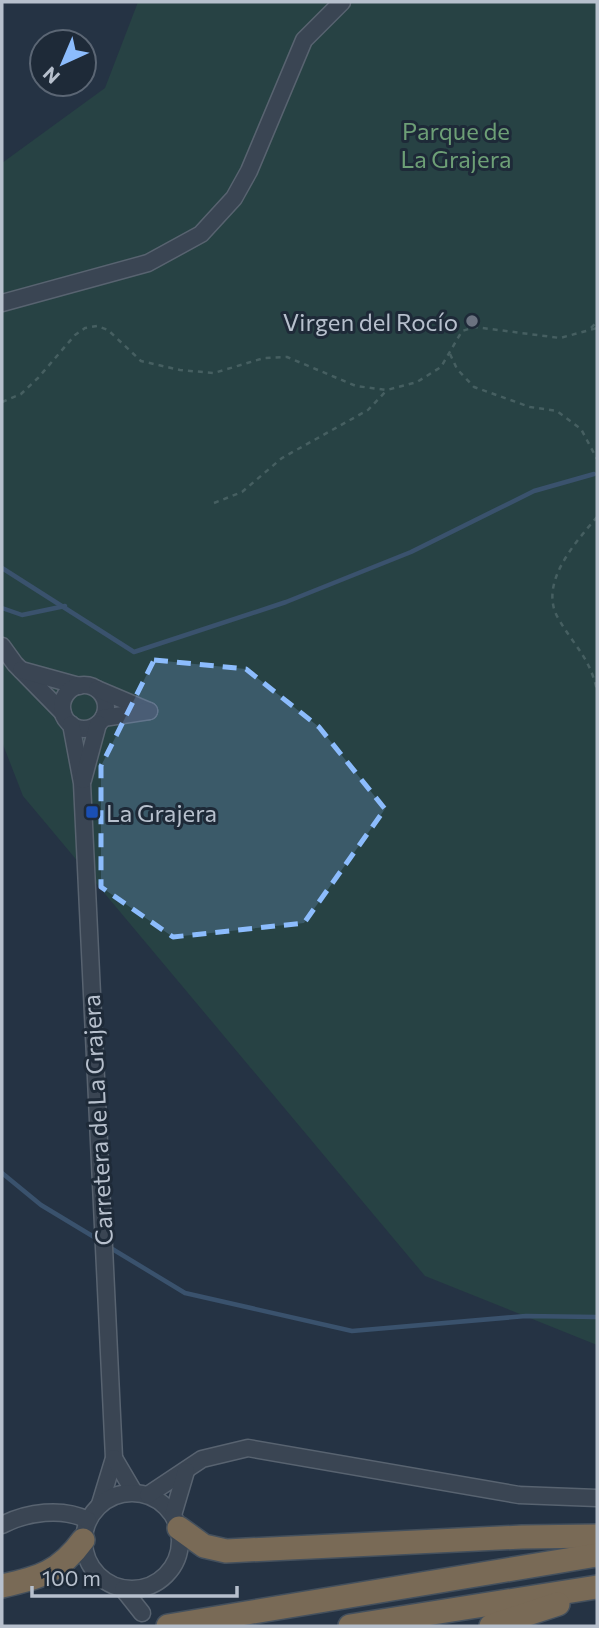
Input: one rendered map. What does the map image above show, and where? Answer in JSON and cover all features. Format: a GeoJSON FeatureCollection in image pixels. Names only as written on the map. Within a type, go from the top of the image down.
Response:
{"type":"FeatureCollection","features":[{"type":"Feature","properties":{"kind":"highway"},"geometry":{"type":"LineString","coordinates":[[176,1522],[204,1546],[226,1551],[597,1536]]}},
{"type":"Feature","properties":{"kind":"highway"},"geometry":{"type":"LineString","coordinates":[[2,1586],[40,1577],[56,1569],[67,1561],[86,1530]]}},
{"type":"Feature","properties":{"kind":"highway"},"geometry":{"type":"LineString","coordinates":[[168,1626],[597,1555]]}},
{"type":"Feature","properties":{"kind":"highway"},"geometry":{"type":"LineString","coordinates":[[350,1626],[597,1587]]}},
{"type":"Feature","properties":{"kind":"highway"},"geometry":{"type":"LineString","coordinates":[[491,1626],[576,1598],[597,1594]]}},
{"type":"Feature","properties":{"kind":"street"},"geometry":{"type":"LineString","coordinates":[[2,303],[148,263],[201,234],[234,198],[249,171],[304,40],[342,2]]}},
{"type":"Feature","properties":{"kind":"street"},"geometry":{"type":"LineString","coordinates":[[2,646],[20,670],[67,719],[85,729],[101,721],[149,711],[97,689],[20,670]]}},
{"type":"Feature","properties":{"kind":"street"},"geometry":{"type":"LineString","coordinates":[[67,719],[64,699],[67,693],[79,686]]}},
{"type":"Feature","properties":{"kind":"street"},"geometry":{"type":"LineString","coordinates":[[97,689],[106,704],[101,721]]}},
{"type":"Feature","properties":{"kind":"street","name":"Carretera de La Grajera"},"geometry":{"type":"LineString","coordinates":[[67,719],[82,782],[114,1458],[100,1504]]}},
{"type":"Feature","properties":{"kind":"street","name":"Carretera de La Grajera"},"geometry":{"type":"LineString","coordinates":[[82,782],[101,721]]}},
{"type":"Feature","properties":{"kind":"street"},"geometry":{"type":"LineString","coordinates":[[141,1494],[186,1471],[202,1459],[248,1448],[519,1495],[597,1498]]}},
{"type":"Feature","properties":{"kind":"street","name":"Carretera de La Grajera"},"geometry":{"type":"LineString","coordinates":[[114,1458],[141,1494]]}},
{"type":"Feature","properties":{"kind":"street"},"geometry":{"type":"LineString","coordinates":[[176,1522],[158,1500],[141,1494],[122,1493],[100,1504],[86,1530],[85,1553],[93,1570],[106,1582],[123,1589],[151,1586],[163,1579],[172,1568],[179,1549],[176,1522],[186,1471]]}},
{"type":"Feature","properties":{"kind":"street"},"geometry":{"type":"LineString","coordinates":[[2,1525],[42,1513],[61,1511],[77,1514],[86,1530]]}},
{"type":"Feature","properties":{"kind":"street"},"geometry":{"type":"LineString","coordinates":[[123,1589],[142,1613],[151,1586]]}},
{"type":"Feature","properties":{"kind":"path"},"geometry":{"type":"LineString","coordinates":[[591,328],[597,322]]}},
{"type":"Feature","properties":{"kind":"path"},"geometry":{"type":"LineString","coordinates":[[2,401],[21,394],[75,335],[85,328],[97,326],[108,330],[141,361],[180,370],[215,373],[264,358],[288,357],[356,386],[387,390],[417,382],[442,367],[462,331],[475,327],[560,338],[597,328]]}},
{"type":"Feature","properties":{"kind":"path"},"geometry":{"type":"LineString","coordinates":[[450,354],[457,369],[474,387],[530,407],[556,411],[581,429],[597,459]]}},
{"type":"Feature","properties":{"kind":"path"},"geometry":{"type":"LineString","coordinates":[[214,503],[242,492],[282,458],[368,410],[387,390]]}},
{"type":"Feature","properties":{"kind":"path"},"geometry":{"type":"LineString","coordinates":[[597,517],[561,563],[553,603],[556,616],[589,664],[597,690]]}},
{"type":"Feature","properties":{"kind":"highlighted area"},"geometry":{"type":"Polygon","coordinates":[[[154,660],[246,669],[319,727],[385,809],[304,923],[173,937],[101,887],[101,766],[154,660]]]}},
{"type":"Feature","properties":{"kind":"green space","name":"Parque de La Grajera"},"geometry":{"type":"Polygon","coordinates":[[[138,2],[597,2],[597,1345],[425,1276],[23,796],[2,742],[2,163],[91,98],[98,98],[98,93],[105,88],[138,2]]]}},
{"type":"Feature","properties":{"kind":"waterway"},"geometry":{"type":"LineString","coordinates":[[2,568],[134,652],[286,602],[411,552],[534,491],[594,474]]}},
{"type":"Feature","properties":{"kind":"waterway"},"geometry":{"type":"LineString","coordinates":[[2,608],[22,615],[65,606]]}},
{"type":"Feature","properties":{"kind":"waterway"},"geometry":{"type":"LineString","coordinates":[[2,1173],[41,1205],[99,1240]]}},
{"type":"Feature","properties":{"kind":"waterway"},"geometry":{"type":"LineString","coordinates":[[109,1247],[185,1293],[352,1331],[526,1316],[597,1317]]}},
{"type":"Feature","properties":{"kind":"place","name":"Virgen del Rocío"},"geometry":{"type":"Point","coordinates":[472,321]}},
{"type":"Feature","properties":{"kind":"place","name":"La Grajera"},"geometry":{"type":"Point","coordinates":[92,812]}}]}
